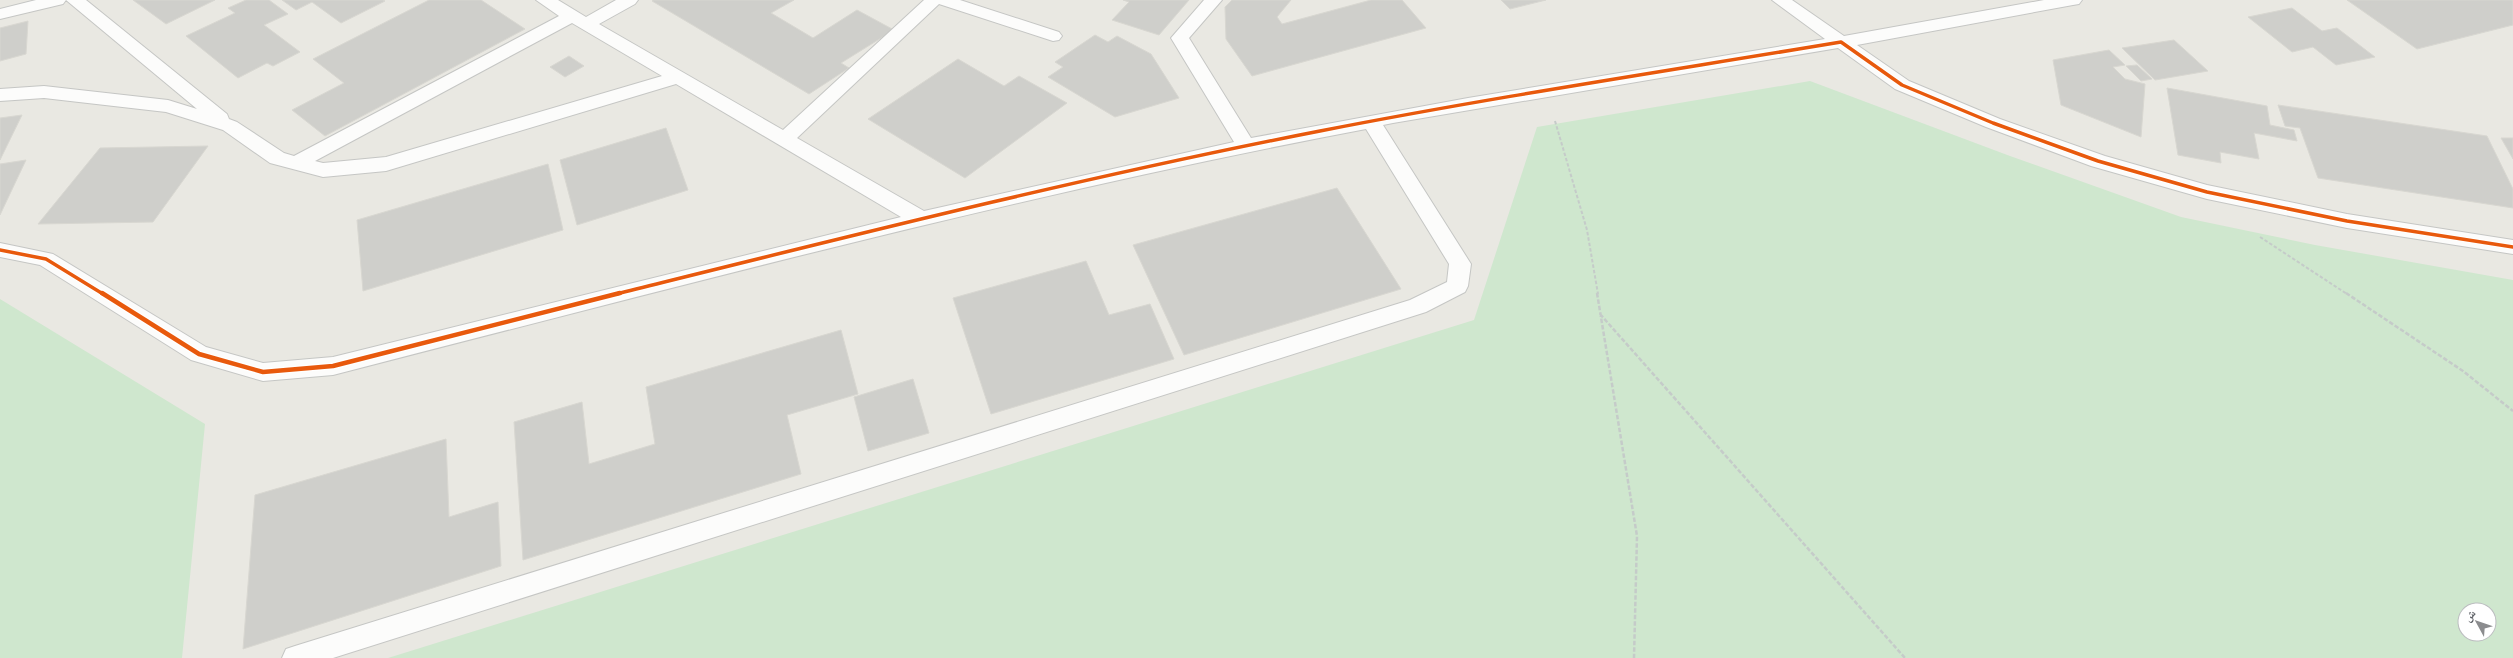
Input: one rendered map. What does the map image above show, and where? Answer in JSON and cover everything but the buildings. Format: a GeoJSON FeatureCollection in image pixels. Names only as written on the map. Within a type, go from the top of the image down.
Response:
{"type":"FeatureCollection","features":[{"type":"Feature","properties":{"kind":"street"},"geometry":{"type":"LineString","coordinates":[[0,14],[57,0]]}},
{"type":"Feature","properties":{"kind":"street"},"geometry":{"type":"LineString","coordinates":[[75,0],[230,126],[276,158],[322,170],[386,164],[677,78]]}},
{"type":"Feature","properties":{"kind":"street"},"geometry":{"type":"LineString","coordinates":[[545,0],[921,219]]}},
{"type":"Feature","properties":{"kind":"street"},"geometry":{"type":"LineString","coordinates":[[296,163],[579,20],[629,0]]}},
{"type":"Feature","properties":{"kind":"street"},"geometry":{"type":"LineString","coordinates":[[784,140],[934,0]]}},
{"type":"Feature","properties":{"kind":"street"},"geometry":{"type":"LineString","coordinates":[[944,0],[1053,36]]}},
{"type":"Feature","properties":{"kind":"street"},"geometry":{"type":"LineString","coordinates":[[1214,0],[1180,38],[1246,146]]}},
{"type":"Feature","properties":{"kind":"street"},"geometry":{"type":"LineString","coordinates":[[1781,0],[1902,85],[1993,123],[2098,161],[2215,194],[2347,221],[2513,247]]}},
{"type":"Feature","properties":{"kind":"street"},"geometry":{"type":"LineString","coordinates":[[0,250],[46,259],[199,354],[263,372],[333,366],[921,219],[1246,146],[1371,122],[1841,42],[2072,0]]}},
{"type":"Feature","properties":{"kind":"street"},"geometry":{"type":"LineString","coordinates":[[0,95],[44,92],[168,106],[230,126]]}},
{"type":"Feature","properties":{"kind":"street"},"geometry":{"type":"LineString","coordinates":[[295,658],[1418,306],[1457,286],[1460,264],[1371,122]]}},
{"type":"Feature","properties":{"kind":"path"},"geometry":{"type":"LineString","coordinates":[[1547,91],[1586,230],[1637,536],[1634,658]]}},
{"type":"Feature","properties":{"kind":"path"},"geometry":{"type":"LineString","coordinates":[[2254,232],[2463,371],[2513,411]]}},
{"type":"Feature","properties":{"kind":"path"},"geometry":{"type":"LineString","coordinates":[[1600,314],[1905,658]]}},
{"type":"Feature","properties":{"kind":"green space"},"geometry":{"type":"Polygon","coordinates":[[[1810,81],[2010,156],[2181,217],[2315,245],[2513,280],[2513,658],[388,658],[1474,320],[1537,127],[1810,81]]]}},
{"type":"Feature","properties":{"kind":"green space"},"geometry":{"type":"Polygon","coordinates":[[[0,299],[205,424],[182,658],[0,658],[0,299]]]}},
{"type":"Feature","properties":{"kind":"cycle path"},"geometry":{"type":"LineString","coordinates":[[0,250],[46,259],[199,354],[263,372],[333,366],[902,224],[1245,146],[1393,117],[1841,42],[1902,85],[1993,123],[2098,161],[2207,192],[2347,221],[2513,247]]}}]}
